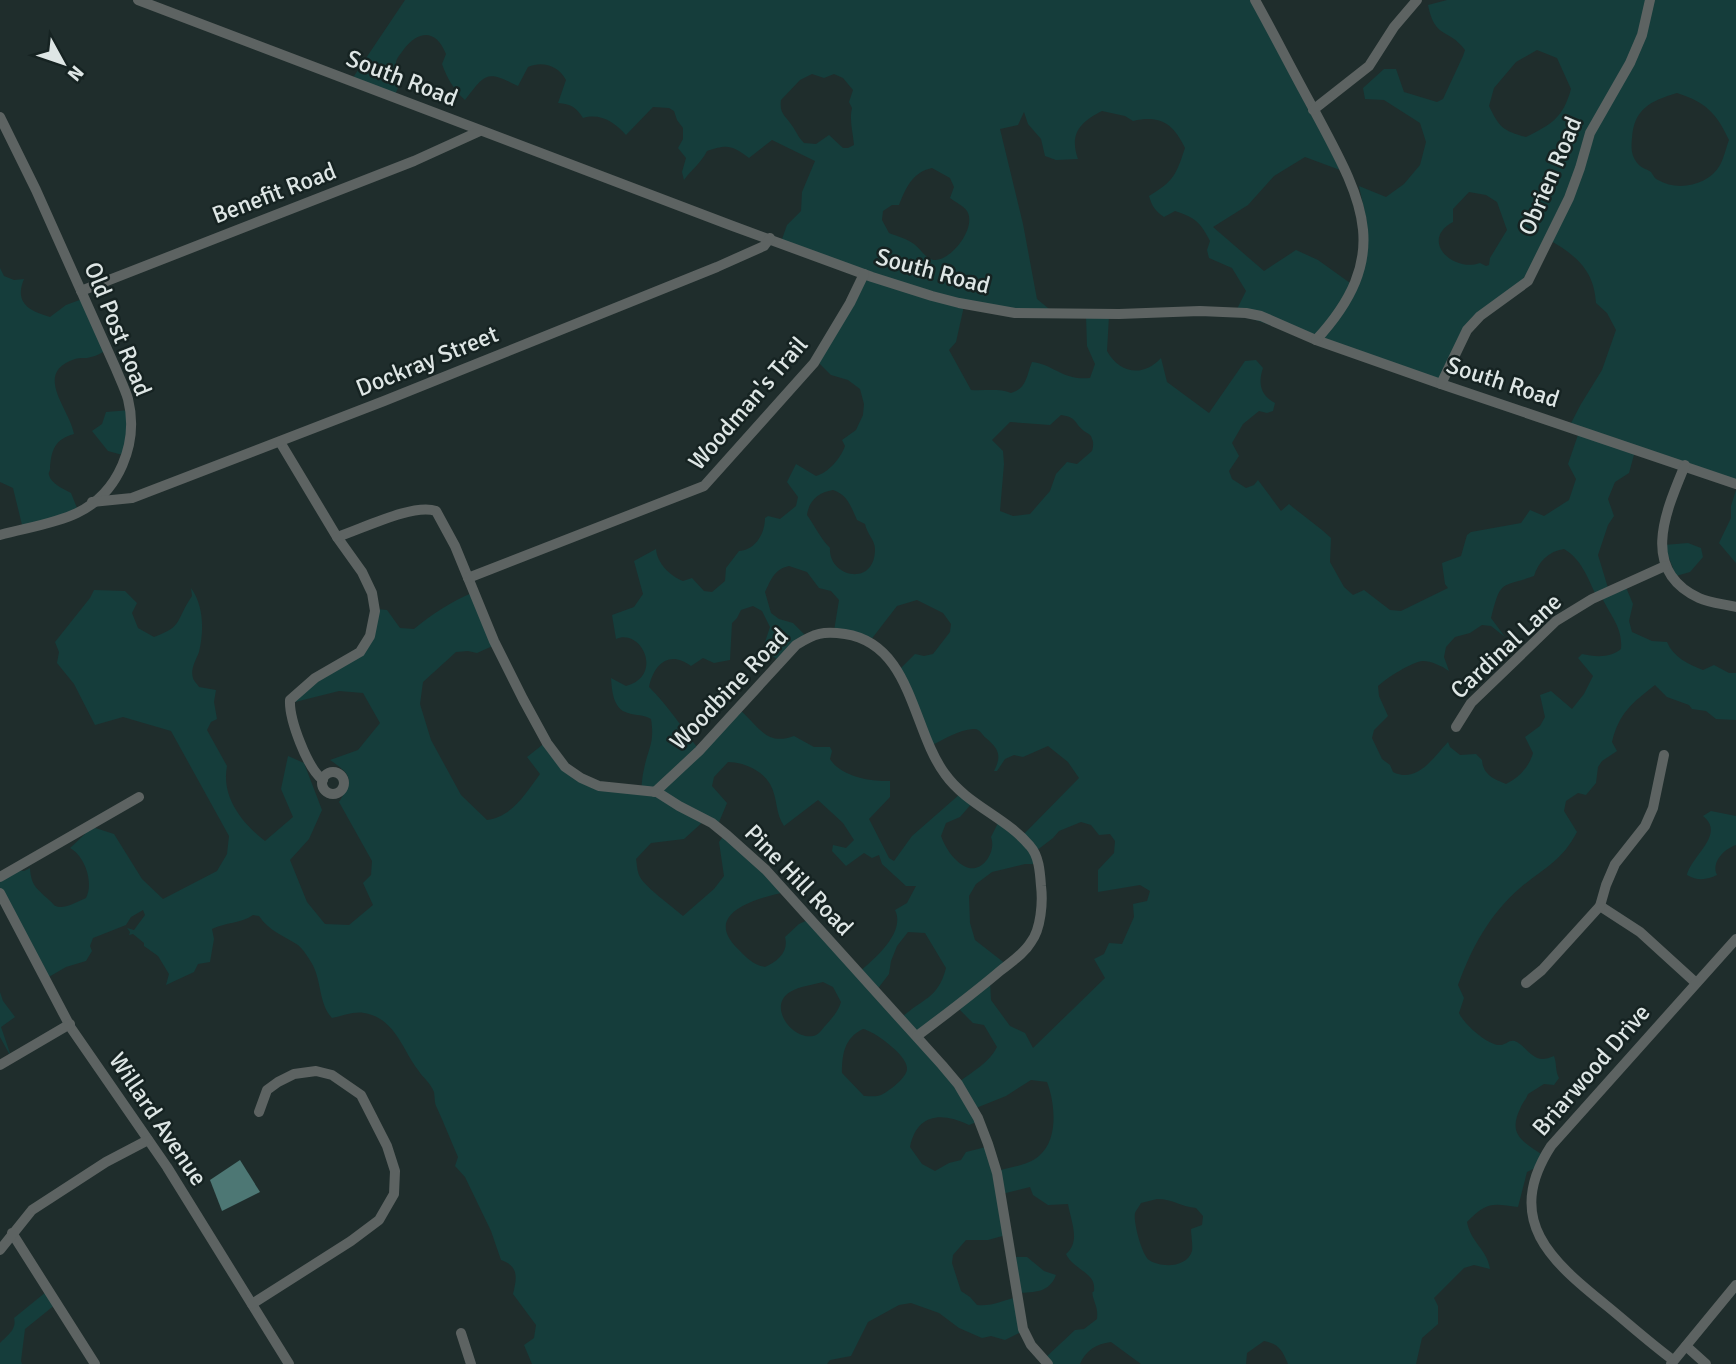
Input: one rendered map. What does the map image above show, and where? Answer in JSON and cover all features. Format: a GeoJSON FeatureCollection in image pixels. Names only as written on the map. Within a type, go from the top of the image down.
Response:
{"type":"FeatureCollection","features":[{"type":"Feature","properties":{"kind":"street","name":"South Road"},"geometry":{"type":"LineString","coordinates":[[138,0],[864,274],[959,303],[1015,313],[1200,311],[1261,316],[1316,340],[1736,484]]}},
{"type":"Feature","properties":{"kind":"street"},"geometry":{"type":"LineString","coordinates":[[1255,0],[1332,141],[1359,205],[1364,227],[1359,272],[1352,293],[1316,340]]}},
{"type":"Feature","properties":{"kind":"street"},"geometry":{"type":"LineString","coordinates":[[1313,110],[1369,66],[1394,27],[1417,0]]}},
{"type":"Feature","properties":{"kind":"street","name":"Obrien Road"},"geometry":{"type":"LineString","coordinates":[[1441,384],[1467,330],[1480,316],[1528,281],[1569,198],[1590,133],[1630,63],[1650,0]]}},
{"type":"Feature","properties":{"kind":"street","name":"Old Post Road"},"geometry":{"type":"LineString","coordinates":[[0,117],[116,369],[128,400],[131,420],[131,436],[121,470],[109,488],[78,513],[0,535]]}},
{"type":"Feature","properties":{"kind":"street","name":"Benefit Road"},"geometry":{"type":"LineString","coordinates":[[81,291],[414,162],[480,131]]}},
{"type":"Feature","properties":{"kind":"street","name":"Dockray Street"},"geometry":{"type":"LineString","coordinates":[[92,502],[132,498],[280,442],[669,287],[764,246],[770,238]]}},
{"type":"Feature","properties":{"kind":"street","name":"Woodman's Trail"},"geometry":{"type":"LineString","coordinates":[[468,578],[704,486],[814,363],[864,274]]}},
{"type":"Feature","properties":{"kind":"street"},"geometry":{"type":"LineString","coordinates":[[280,442],[337,537],[362,572],[372,593],[375,611],[370,636],[360,652],[315,678],[290,700],[296,730],[316,775],[323,780]]}},
{"type":"Feature","properties":{"kind":"street"},"geometry":{"type":"LineString","coordinates":[[1685,466],[1665,517],[1661,537],[1665,566],[1682,588],[1701,599],[1736,607]]}},
{"type":"Feature","properties":{"kind":"street","name":"Pine Hill Road"},"geometry":{"type":"LineString","coordinates":[[337,537],[408,510],[427,507],[436,510],[523,699],[547,743],[565,767],[599,786],[655,792],[712,823],[747,852],[795,901],[917,1036],[958,1084],[978,1118],[997,1173],[1023,1329],[1031,1345],[1048,1364]]}},
{"type":"Feature","properties":{"kind":"street","name":"Cardinal Lane"},"geometry":{"type":"LineString","coordinates":[[1456,727],[1471,703],[1556,621],[1592,599],[1665,566]]}},
{"type":"Feature","properties":{"kind":"street","name":"Woodbine Road"},"geometry":{"type":"LineString","coordinates":[[655,792],[699,751],[796,645],[815,633],[832,632],[869,641],[882,651],[890,659],[899,676],[943,772],[966,796],[1017,832],[1032,848],[1040,869],[1042,891],[1038,928],[1033,941],[995,975],[917,1036]]}},
{"type":"Feature","properties":{"kind":"street"},"geometry":{"type":"LineString","coordinates":[[1526,983],[1542,970],[1601,906],[1615,864],[1646,826],[1653,808],[1664,755]]}},
{"type":"Feature","properties":{"kind":"street"},"geometry":{"type":"LineString","coordinates":[[0,877],[139,797]]}},
{"type":"Feature","properties":{"kind":"street","name":"Willard Avenue"},"geometry":{"type":"LineString","coordinates":[[0,893],[70,1024],[148,1140],[289,1364]]}},
{"type":"Feature","properties":{"kind":"street"},"geometry":{"type":"LineString","coordinates":[[1601,906],[1640,932],[1696,983]]}},
{"type":"Feature","properties":{"kind":"street","name":"Briarwood Drive"},"geometry":{"type":"LineString","coordinates":[[1672,1362],[1570,1278],[1546,1250],[1534,1223],[1531,1198],[1541,1161],[1551,1146],[1736,939]]}},
{"type":"Feature","properties":{"kind":"street"},"geometry":{"type":"LineString","coordinates":[[0,1065],[70,1024]]}},
{"type":"Feature","properties":{"kind":"street"},"geometry":{"type":"LineString","coordinates":[[252,1304],[379,1220],[394,1194],[395,1171],[387,1146],[361,1095],[332,1075],[316,1071],[294,1074],[278,1082],[267,1090],[259,1112]]}},
{"type":"Feature","properties":{"kind":"street"},"geometry":{"type":"LineString","coordinates":[[0,1250],[32,1210],[106,1162],[148,1140]]}},
{"type":"Feature","properties":{"kind":"street"},"geometry":{"type":"LineString","coordinates":[[12,1233],[95,1364]]}},
{"type":"Feature","properties":{"kind":"street"},"geometry":{"type":"LineString","coordinates":[[1672,1362],[1736,1285]]}},
{"type":"Feature","properties":{"kind":"street"},"geometry":{"type":"LineString","coordinates":[[461,1333],[471,1364]]}},
{"type":"Feature","properties":{"kind":"street"},"geometry":{"type":"LineString","coordinates":[[1686,1346],[1706,1364]]}},
{"type":"Feature","properties":{"kind":"shaded area"},"geometry":{"type":"Polygon","coordinates":[[[405,0],[1256,0],[1340,170],[1305,157],[1274,176],[1248,205],[1213,227],[1264,271],[1296,250],[1318,260],[1357,288],[1367,223],[1359,186],[1386,197],[1404,184],[1420,165],[1426,142],[1420,123],[1384,100],[1365,99],[1363,88],[1384,69],[1396,69],[1404,92],[1437,102],[1443,99],[1465,50],[1453,38],[1438,29],[1428,5],[1447,0],[1736,0],[1736,485],[1635,451],[1629,473],[1615,482],[1608,499],[1614,516],[1608,525],[1598,555],[1608,588],[1625,585],[1633,604],[1629,621],[1632,632],[1652,641],[1667,642],[1677,656],[1703,670],[1714,665],[1729,673],[1736,673],[1736,720],[1716,719],[1706,711],[1692,709],[1689,705],[1667,697],[1655,685],[1640,697],[1618,723],[1612,742],[1617,751],[1598,767],[1596,783],[1586,795],[1578,793],[1566,801],[1564,811],[1577,832],[1571,842],[1559,857],[1520,888],[1499,909],[1469,958],[1458,985],[1464,998],[1459,1013],[1461,1017],[1477,1034],[1496,1045],[1515,1041],[1537,1058],[1554,1056],[1559,1078],[1554,1085],[1544,1084],[1528,1094],[1517,1118],[1516,1131],[1519,1136],[1541,1154],[1541,1165],[1527,1172],[1518,1207],[1485,1207],[1467,1222],[1486,1256],[1490,1269],[1474,1265],[1464,1268],[1434,1298],[1438,1306],[1438,1324],[1422,1338],[1416,1364],[1288,1364],[1279,1348],[1264,1341],[1247,1353],[1246,1364],[1141,1364],[1111,1342],[1092,1348],[1080,1364],[1048,1364],[1045,1358],[1075,1330],[1084,1329],[1097,1319],[1097,1313],[1092,1293],[1093,1281],[1066,1254],[1071,1249],[1074,1237],[1068,1204],[1048,1205],[1033,1195],[1030,1187],[1002,1194],[1006,1235],[988,1240],[966,1240],[953,1255],[952,1263],[961,1291],[977,1305],[1018,1297],[1023,1331],[1005,1340],[991,1336],[982,1338],[959,1328],[939,1313],[911,1303],[899,1305],[868,1322],[851,1356],[830,1360],[827,1364],[532,1364],[524,1345],[534,1338],[536,1325],[513,1294],[516,1278],[514,1269],[501,1260],[491,1231],[465,1177],[455,1166],[458,1157],[436,1106],[434,1092],[397,1036],[383,1021],[360,1013],[332,1018],[324,1005],[314,969],[298,945],[272,929],[259,916],[253,915],[212,929],[214,939],[210,962],[198,964],[194,972],[166,985],[169,974],[158,956],[133,934],[129,935],[127,928],[134,930],[145,915],[143,910],[131,917],[126,925],[93,938],[90,946],[92,951],[86,961],[66,967],[47,978],[0,892],[0,878],[16,870],[24,871],[30,868],[36,887],[56,906],[66,906],[86,898],[89,885],[87,870],[80,857],[70,848],[85,834],[86,825],[114,834],[142,879],[163,899],[217,871],[227,854],[229,836],[171,731],[123,717],[95,725],[74,684],[57,663],[59,652],[55,642],[94,590],[125,591],[137,603],[132,613],[138,628],[154,637],[175,626],[192,596],[191,588],[201,611],[202,627],[199,652],[192,675],[199,687],[216,690],[214,702],[217,719],[211,722],[207,730],[227,766],[230,799],[241,818],[265,841],[293,817],[281,789],[288,756],[304,763],[322,810],[309,839],[290,860],[307,902],[325,924],[349,925],[373,905],[363,883],[371,875],[372,861],[339,802],[349,783],[348,778],[343,770],[330,760],[358,750],[380,723],[363,693],[339,691],[291,703],[298,693],[361,653],[376,609],[387,610],[400,628],[414,629],[442,609],[472,593],[497,644],[477,653],[456,652],[423,682],[420,704],[431,740],[461,795],[487,820],[511,809],[529,789],[540,774],[527,757],[546,742],[579,777],[641,791],[652,740],[651,719],[619,708],[614,699],[611,678],[626,686],[638,681],[646,664],[641,646],[634,640],[625,637],[616,639],[612,615],[634,607],[643,594],[634,561],[656,549],[662,564],[673,576],[683,581],[692,578],[704,591],[712,592],[725,581],[726,568],[739,551],[750,548],[758,540],[765,518],[768,516],[780,519],[796,506],[798,497],[787,482],[796,464],[816,476],[825,472],[834,464],[845,446],[842,440],[856,430],[863,415],[864,404],[860,389],[848,380],[831,375],[818,362],[865,276],[781,242],[787,225],[801,211],[802,192],[815,161],[772,140],[749,158],[734,148],[720,147],[707,151],[684,180],[682,172],[686,158],[678,148],[683,139],[683,128],[674,111],[669,108],[653,107],[626,135],[607,120],[583,118],[573,107],[558,103],[566,80],[559,71],[544,65],[528,67],[518,86],[493,76],[487,77],[465,100],[454,88],[444,69],[442,64],[446,54],[442,46],[432,36],[427,35],[415,38],[397,59],[396,67],[402,79],[394,97],[352,79],[405,0]],[[1537,50],[1516,62],[1494,88],[1489,106],[1503,127],[1526,137],[1560,114],[1571,89],[1557,58],[1537,50]],[[812,74],[800,80],[781,100],[781,109],[804,143],[816,144],[829,135],[843,148],[854,145],[852,108],[849,102],[853,90],[843,78],[834,74],[824,78],[812,74]],[[1677,93],[1651,103],[1640,113],[1633,128],[1633,155],[1641,167],[1657,179],[1675,186],[1701,182],[1715,172],[1729,140],[1709,109],[1677,93]],[[1102,111],[1082,124],[1075,143],[1078,159],[1056,160],[1045,156],[1041,139],[1028,124],[1024,112],[1018,125],[1000,129],[1023,224],[1037,299],[1054,313],[964,306],[956,342],[949,350],[971,390],[1011,393],[1016,391],[1025,381],[1032,362],[1072,377],[1090,378],[1095,364],[1087,346],[1086,316],[1109,316],[1107,351],[1118,364],[1139,370],[1161,358],[1167,382],[1209,413],[1245,361],[1256,360],[1263,368],[1263,392],[1275,403],[1273,411],[1259,411],[1243,424],[1232,443],[1239,456],[1229,471],[1232,479],[1246,488],[1258,480],[1281,511],[1289,504],[1331,538],[1330,562],[1344,587],[1353,595],[1364,590],[1390,610],[1401,611],[1448,588],[1442,563],[1461,556],[1467,535],[1471,532],[1521,523],[1530,510],[1544,516],[1569,500],[1576,479],[1568,464],[1579,432],[1569,427],[1602,370],[1616,330],[1607,313],[1596,303],[1587,272],[1575,257],[1548,239],[1536,262],[1518,286],[1477,313],[1442,384],[1235,313],[1246,291],[1232,268],[1209,258],[1207,250],[1210,241],[1200,225],[1175,211],[1164,217],[1150,200],[1149,196],[1169,181],[1179,165],[1185,148],[1176,132],[1158,120],[1133,121],[1125,116],[1102,111]],[[932,168],[915,177],[899,205],[892,205],[883,211],[882,220],[889,233],[911,242],[929,258],[942,259],[955,249],[966,234],[969,225],[967,211],[950,198],[954,187],[950,178],[932,168]],[[1469,192],[1453,209],[1453,222],[1443,229],[1439,246],[1444,253],[1460,263],[1480,263],[1486,266],[1507,230],[1497,202],[1486,195],[1469,192]],[[1061,415],[1050,425],[1010,422],[992,440],[1003,451],[1000,511],[1013,516],[1030,514],[1050,491],[1056,474],[1067,462],[1077,464],[1092,451],[1093,445],[1090,435],[1073,419],[1061,415]],[[833,490],[812,501],[807,515],[830,548],[831,558],[836,566],[852,574],[868,569],[875,549],[865,524],[857,520],[848,502],[838,492],[833,490]],[[1564,549],[1549,555],[1538,566],[1534,576],[1508,584],[1500,591],[1491,618],[1505,637],[1491,626],[1482,625],[1470,633],[1455,637],[1446,647],[1444,657],[1449,671],[1433,663],[1418,662],[1378,686],[1379,696],[1388,716],[1374,730],[1372,738],[1382,759],[1390,765],[1393,772],[1410,775],[1417,772],[1448,742],[1460,755],[1476,754],[1493,778],[1506,784],[1511,782],[1526,767],[1533,753],[1525,737],[1540,726],[1545,717],[1540,695],[1551,691],[1572,709],[1593,676],[1578,658],[1582,654],[1608,655],[1621,649],[1620,634],[1615,621],[1601,595],[1595,593],[1579,563],[1564,549]],[[789,566],[776,572],[765,592],[771,613],[779,619],[793,623],[808,638],[780,662],[763,648],[770,627],[762,611],[753,606],[741,610],[732,623],[730,660],[714,663],[703,658],[691,666],[683,661],[670,659],[659,666],[651,679],[649,687],[700,751],[741,711],[770,737],[777,739],[794,736],[814,747],[830,747],[830,759],[848,774],[865,779],[890,781],[890,797],[869,819],[889,858],[894,861],[912,836],[960,794],[973,802],[960,817],[946,823],[941,836],[953,857],[970,868],[982,865],[990,855],[991,837],[999,821],[1023,835],[1079,778],[1068,762],[1048,746],[1023,757],[1014,755],[1005,759],[997,771],[994,771],[998,761],[996,749],[975,729],[957,733],[931,746],[898,671],[915,654],[933,654],[950,632],[951,624],[943,613],[917,600],[897,606],[870,641],[834,631],[839,600],[831,591],[819,588],[807,572],[789,566]],[[728,762],[714,777],[712,786],[727,803],[717,827],[705,820],[684,839],[651,843],[636,859],[638,873],[643,881],[683,916],[714,889],[724,876],[719,842],[725,834],[786,892],[748,903],[729,917],[726,926],[728,936],[738,949],[754,963],[765,967],[784,952],[785,937],[799,924],[810,919],[859,972],[893,936],[897,918],[895,910],[907,903],[916,886],[906,886],[882,864],[879,855],[872,858],[864,853],[846,866],[832,851],[833,845],[846,848],[854,840],[843,823],[818,800],[784,826],[770,784],[752,768],[728,762]],[[1081,822],[1059,831],[1036,851],[1038,864],[1025,864],[992,872],[976,884],[969,896],[970,923],[975,940],[1007,965],[990,981],[991,1000],[1010,1026],[1025,1033],[1033,1048],[1105,978],[1094,959],[1104,954],[1109,943],[1122,944],[1134,917],[1133,904],[1147,901],[1150,891],[1140,885],[1098,892],[1098,870],[1114,853],[1115,841],[1110,834],[1099,835],[1091,825],[1081,822]],[[908,932],[897,946],[889,974],[876,991],[901,1018],[934,992],[946,968],[925,933],[908,932]],[[823,982],[798,988],[784,998],[782,1013],[790,1028],[805,1036],[813,1036],[835,1015],[841,1002],[833,987],[823,982]],[[959,1009],[919,1037],[959,1082],[985,1062],[997,1047],[984,1025],[973,1023],[959,1009]],[[863,1029],[852,1037],[845,1048],[842,1073],[864,1096],[884,1093],[906,1072],[906,1063],[896,1050],[863,1029]],[[1031,1080],[1006,1096],[976,1108],[979,1121],[969,1125],[949,1118],[932,1118],[918,1127],[910,1147],[922,1164],[935,1171],[961,1160],[966,1152],[986,1147],[998,1171],[1030,1162],[1045,1149],[1052,1131],[1052,1100],[1047,1082],[1031,1080]],[[1157,1199],[1141,1203],[1135,1213],[1141,1245],[1149,1260],[1173,1265],[1189,1257],[1192,1251],[1191,1229],[1202,1225],[1203,1216],[1196,1208],[1157,1199]]]}},
{"type":"Feature","properties":{"kind":"shaded area"},"geometry":{"type":"Polygon","coordinates":[[[0,268],[4,276],[14,280],[24,279],[21,287],[22,300],[30,309],[42,315],[50,317],[66,305],[85,298],[106,350],[93,357],[75,359],[62,365],[56,373],[57,392],[74,434],[62,439],[55,446],[49,474],[55,484],[71,493],[79,513],[23,529],[13,488],[0,482],[0,268]]]}},
{"type":"Feature","properties":{"kind":"shaded area"},"geometry":{"type":"Polygon","coordinates":[[[130,410],[126,456],[108,451],[92,431],[102,424],[106,412],[130,410]]]}},
{"type":"Feature","properties":{"kind":"shaded area"},"geometry":{"type":"Polygon","coordinates":[[[1736,490],[1736,563],[1719,543],[1731,518],[1731,506],[1736,490]]]}},
{"type":"Feature","properties":{"kind":"shaded area"},"geometry":{"type":"Polygon","coordinates":[[[1688,543],[1701,548],[1703,557],[1690,572],[1676,576],[1664,545],[1688,543]]]}},
{"type":"Feature","properties":{"kind":"shaded area"},"geometry":{"type":"Polygon","coordinates":[[[1711,811],[1736,816],[1736,845],[1717,861],[1717,875],[1698,879],[1687,875],[1709,837],[1709,823],[1703,816],[1711,811]]]}},
{"type":"Feature","properties":{"kind":"shaded area"},"geometry":{"type":"Polygon","coordinates":[[[0,992],[15,1017],[1,1027],[12,1059],[0,1037],[0,992]]]}},
{"type":"Feature","properties":{"kind":"shaded area"},"geometry":{"type":"Polygon","coordinates":[[[240,1160],[260,1192],[222,1211],[210,1180],[240,1160]]]}},
{"type":"Feature","properties":{"kind":"shaded area"},"geometry":{"type":"Polygon","coordinates":[[[1016,1257],[1027,1257],[1044,1271],[1056,1275],[1053,1281],[1041,1290],[1018,1293],[1016,1257]]]}},
{"type":"Feature","properties":{"kind":"shaded area"},"geometry":{"type":"Polygon","coordinates":[[[46,1292],[56,1304],[25,1329],[22,1364],[0,1364],[0,1343],[13,1329],[14,1318],[46,1292]]]}}]}
